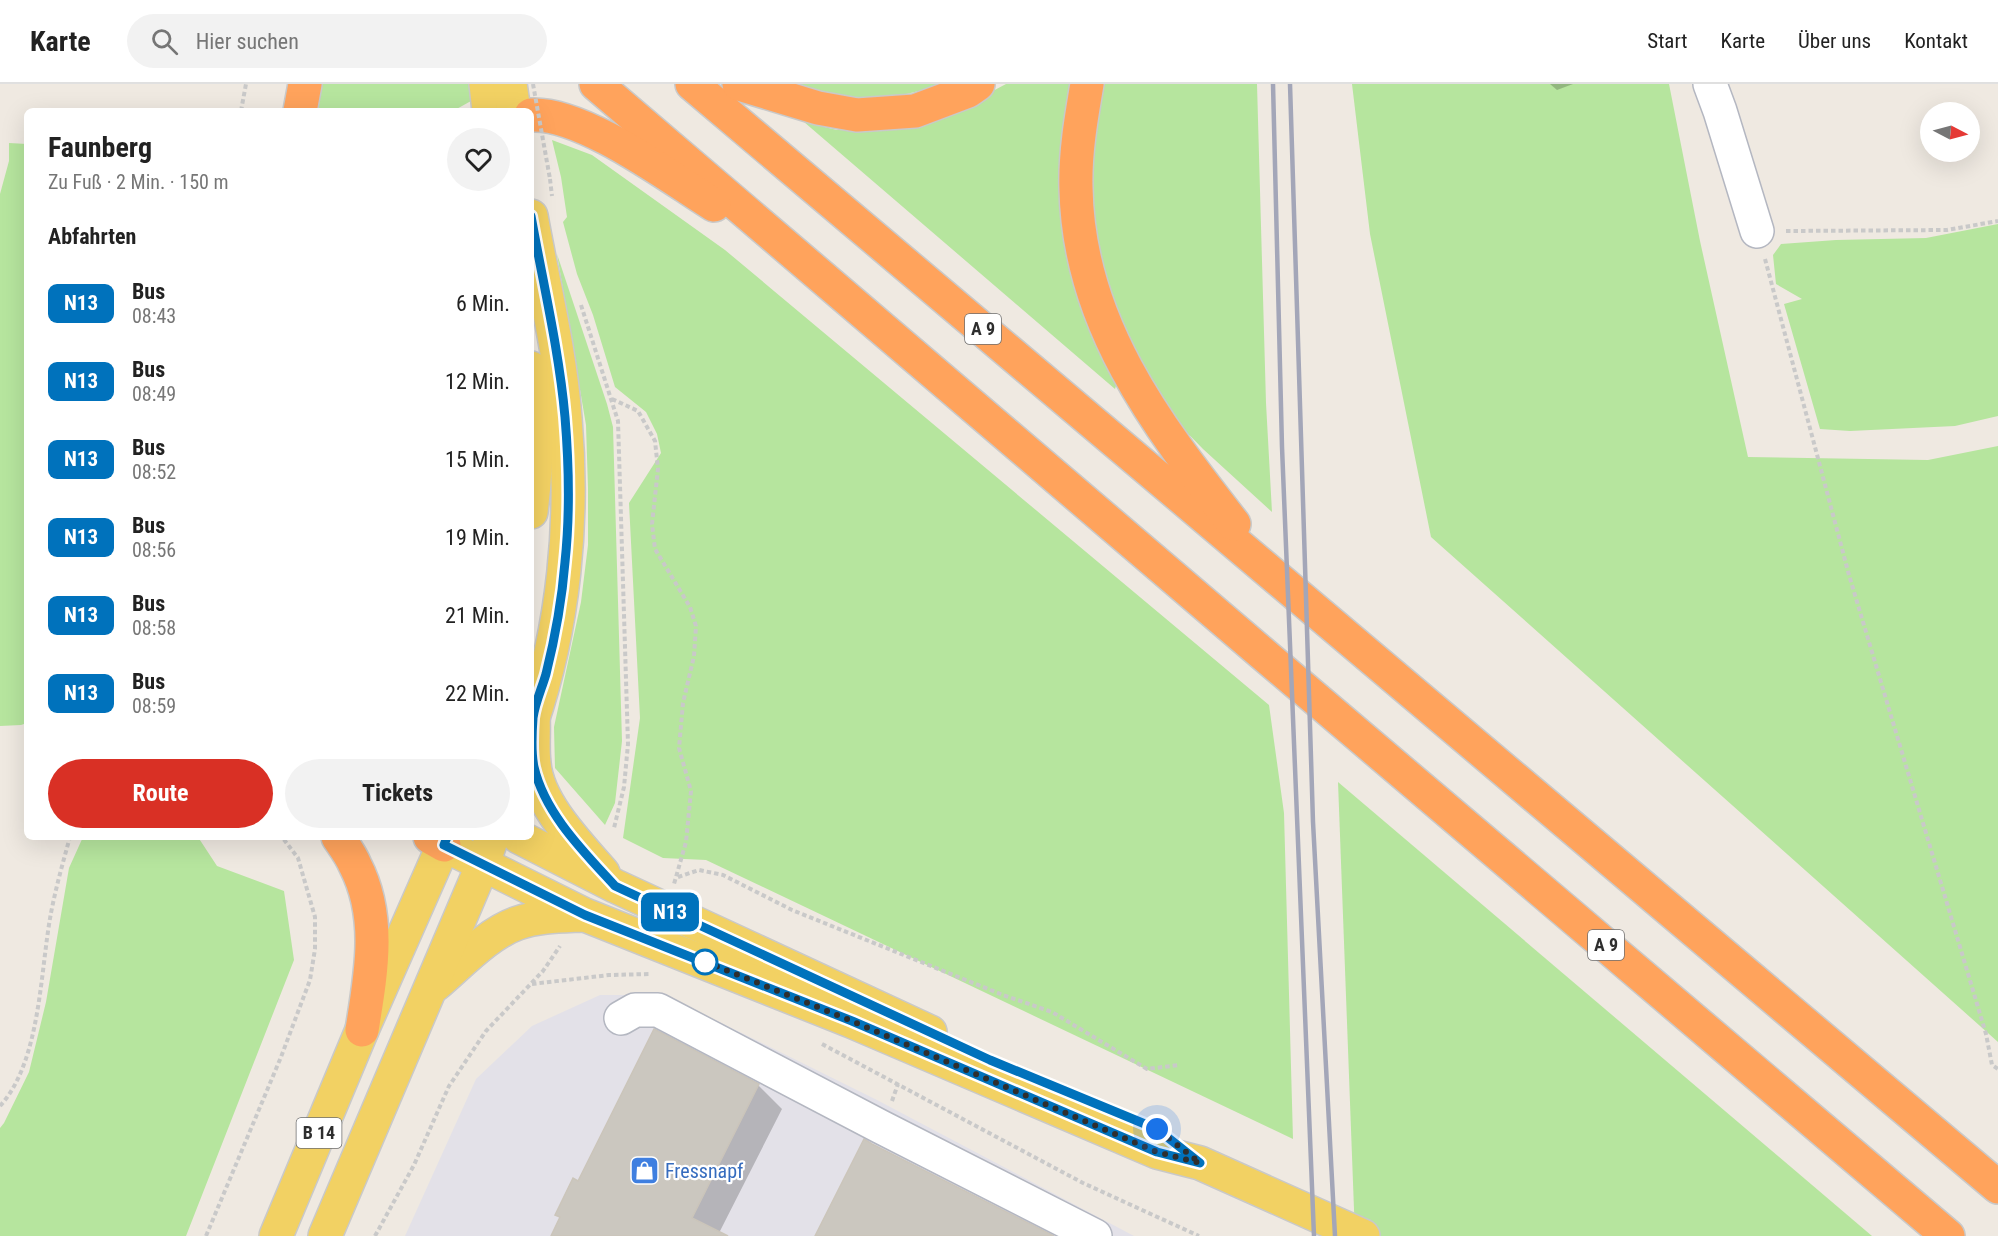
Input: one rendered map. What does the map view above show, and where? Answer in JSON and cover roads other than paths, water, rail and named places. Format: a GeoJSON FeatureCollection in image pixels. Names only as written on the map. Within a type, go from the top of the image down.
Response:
{"type":"FeatureCollection","features":[{"type":"Feature","properties":{"kind":"highway"},"geometry":{"type":"LineString","coordinates":[[301,108],[305,84]]}},
{"type":"Feature","properties":{"kind":"highway","name":"A 9"},"geometry":{"type":"LineString","coordinates":[[596,84],[1948,1236]]}},
{"type":"Feature","properties":{"kind":"highway","name":"A 9"},"geometry":{"type":"LineString","coordinates":[[692,84],[1998,1187]]}},
{"type":"Feature","properties":{"kind":"highway"},"geometry":{"type":"LineString","coordinates":[[739,84],[818,108],[857,115],[915,111],[968,91],[978,84]]}},
{"type":"Feature","properties":{"kind":"highway"},"geometry":{"type":"LineString","coordinates":[[1087,84],[1077,142],[1076,189],[1079,233],[1094,294],[1116,353],[1142,398],[1274,576]]}},
{"type":"Feature","properties":{"kind":"highway"},"geometry":{"type":"LineString","coordinates":[[534,115],[580,125],[616,144],[814,268]]}},
{"type":"Feature","properties":{"kind":"highway"},"geometry":{"type":"LineString","coordinates":[[340,840],[356,865],[369,900],[374,936],[371,975],[362,1030]]}},
{"type":"Feature","properties":{"kind":"main road"},"geometry":{"type":"LineString","coordinates":[[486,84],[489,108]]}},
{"type":"Feature","properties":{"kind":"main road"},"geometry":{"type":"LineString","coordinates":[[510,84],[514,108]]}},
{"type":"Feature","properties":{"kind":"main road"},"geometry":{"type":"LineString","coordinates":[[534,713],[546,673],[560,602],[565,561],[568,477],[565,418],[542,208]]}},
{"type":"Feature","properties":{"kind":"main road"},"geometry":{"type":"LineString","coordinates":[[534,409],[536,437],[534,492]]}},
{"type":"Feature","properties":{"kind":"main road"},"geometry":{"type":"LineString","coordinates":[[534,765],[540,787],[553,810],[576,842],[615,886]]}},
{"type":"Feature","properties":{"kind":"main road"},"geometry":{"type":"LineString","coordinates":[[440,840],[488,850],[585,915],[852,1021],[1157,1152],[1200,1163],[1363,1236]]}},
{"type":"Feature","properties":{"kind":"main road","name":"B 14"},"geometry":{"type":"LineString","coordinates":[[276,1236],[440,840]]}},
{"type":"Feature","properties":{"kind":"main road"},"geometry":{"type":"LineString","coordinates":[[525,840],[662,909],[713,930],[990,1060],[1157,1129],[1200,1163]]}},
{"type":"Feature","properties":{"kind":"main road","name":"B 14"},"geometry":{"type":"LineString","coordinates":[[325,1236],[488,850]]}},
{"type":"Feature","properties":{"kind":"main road"},"geometry":{"type":"LineString","coordinates":[[429,991],[479,947],[517,923],[537,918],[585,915]]}},
{"type":"Feature","properties":{"kind":"lane"},"geometry":{"type":"LineString","coordinates":[[1710,84],[1757,231]]}},
{"type":"Feature","properties":{"kind":"lane"},"geometry":{"type":"LineString","coordinates":[[621,1018],[635,1010],[658,1010],[1095,1236]]}},
{"type":"Feature","properties":{"kind":"railway"},"geometry":{"type":"LineString","coordinates":[[1273,84],[1282,447],[1314,1236]]}},
{"type":"Feature","properties":{"kind":"railway"},"geometry":{"type":"LineString","coordinates":[[1290,84],[1313,822],[1335,1236]]}},
{"type":"Feature","properties":{"kind":"place","name":"Fressnapf"},"geometry":{"type":"Point","coordinates":[644,1171]}}]}
